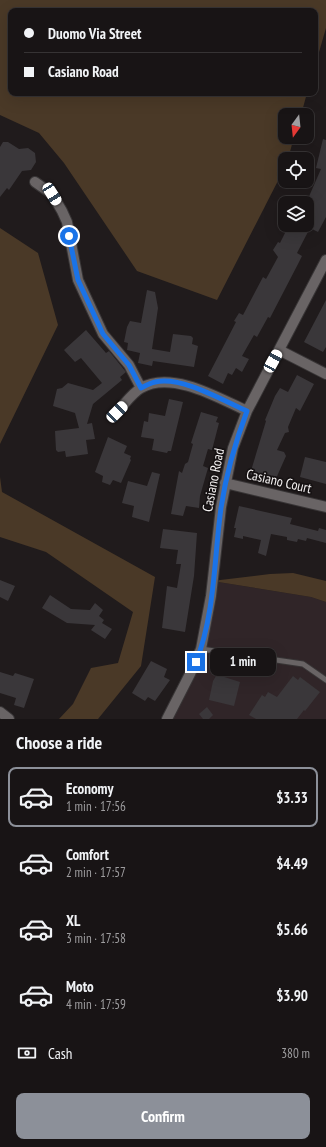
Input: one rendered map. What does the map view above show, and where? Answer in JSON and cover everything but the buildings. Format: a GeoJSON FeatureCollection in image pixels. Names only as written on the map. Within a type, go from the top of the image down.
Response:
{"type":"FeatureCollection","features":[{"type":"Feature","properties":{"kind":"street"},"geometry":{"type":"LineString","coordinates":[[35,182],[52,194],[62,211],[67,222],[71,249],[81,287],[103,334],[129,365],[141,388]]}},
{"type":"Feature","properties":{"kind":"street","name":"Casiano Road"},"geometry":{"type":"LineString","coordinates":[[167,719],[201,649],[211,596],[226,483],[233,448],[247,411],[326,260]]}},
{"type":"Feature","properties":{"kind":"street"},"geometry":{"type":"LineString","coordinates":[[279,350],[326,374]]}},
{"type":"Feature","properties":{"kind":"street"},"geometry":{"type":"LineString","coordinates":[[117,412],[141,388],[156,382],[174,382],[198,389],[247,411]]}},
{"type":"Feature","properties":{"kind":"street","name":"Casiano Court"},"geometry":{"type":"LineString","coordinates":[[226,483],[326,507]]}},
{"type":"Feature","properties":{"kind":"street"},"geometry":{"type":"LineString","coordinates":[[0,712],[9,719]]}},
{"type":"Feature","properties":{"kind":"lane"},"geometry":{"type":"LineString","coordinates":[[201,649],[303,664],[326,680]]}},
{"type":"Feature","properties":{"kind":"shaded area"},"geometry":{"type":"Polygon","coordinates":[[[0,0],[326,0],[326,28],[318,56],[318,8],[8,8],[8,96],[306,96],[303,108],[278,108],[278,144],[292,144],[290,152],[278,152],[278,181],[217,300],[137,271],[64,163],[39,133],[0,115],[0,0]]]}},
{"type":"Feature","properties":{"kind":"shaded area"},"geometry":{"type":"Polygon","coordinates":[[[0,228],[38,253],[58,325],[0,444],[0,228]]]}},
{"type":"Feature","properties":{"kind":"shaded area"},"geometry":{"type":"Polygon","coordinates":[[[0,477],[2,492],[155,577],[141,666],[98,719],[59,719],[73,704],[91,668],[118,663],[133,612],[46,552],[0,537],[0,477]]]}},
{"type":"Feature","properties":{"kind":"shaded area"},"geometry":{"type":"Polygon","coordinates":[[[293,573],[326,581],[326,602],[311,597],[212,581],[270,574],[293,573]]]}},
{"type":"Feature","properties":{"kind":"shaded area"},"geometry":{"type":"Polygon","coordinates":[[[212,581],[311,597],[326,602],[326,719],[167,719],[190,674],[212,581]]]}},
{"type":"Feature","properties":{"kind":"route"},"geometry":{"type":"LineString","coordinates":[[69,236],[78,280],[103,334],[129,365],[141,388],[156,382],[174,382],[198,389],[247,411],[233,448],[221,507],[211,596],[201,649],[196,662]]}}]}
